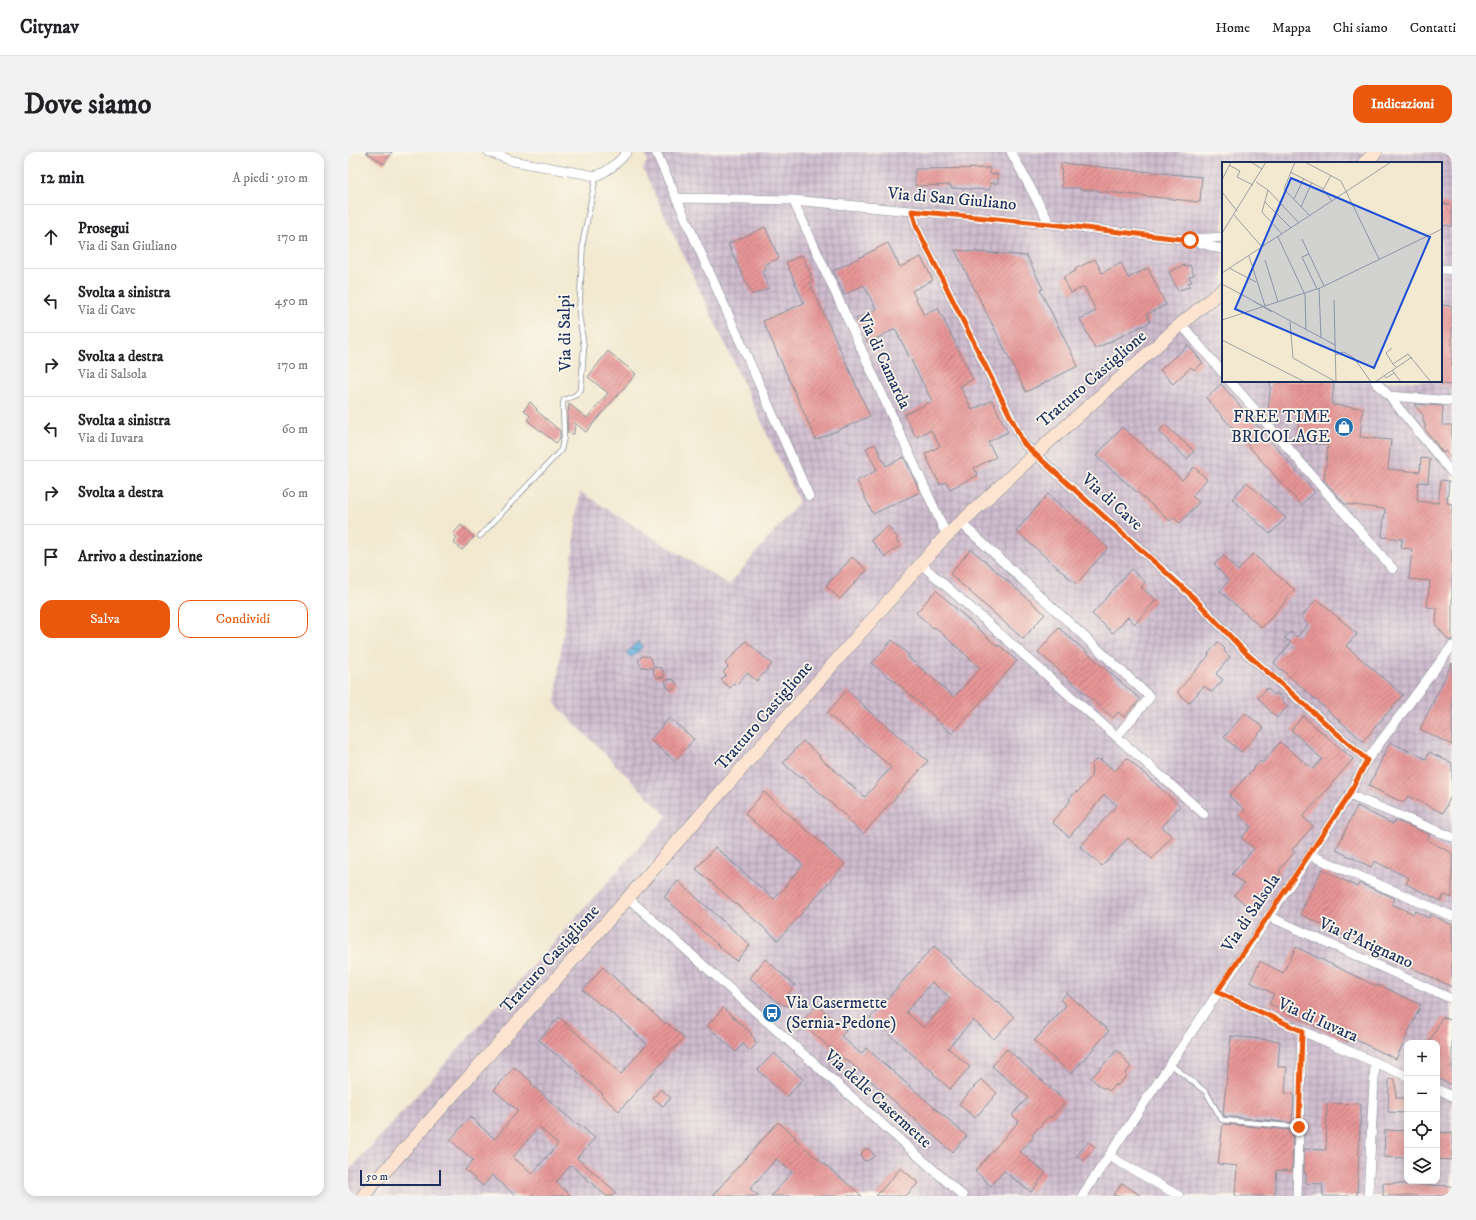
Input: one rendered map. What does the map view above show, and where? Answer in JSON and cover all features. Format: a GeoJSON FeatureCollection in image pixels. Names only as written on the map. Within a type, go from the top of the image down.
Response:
{"type":"FeatureCollection","features":[{"type":"Feature","properties":{"kind":"street"},"geometry":{"type":"LineString","coordinates":[[489,152],[513,161],[596,176],[605,173],[616,165],[627,152]]}},
{"type":"Feature","properties":{"kind":"street"},"geometry":{"type":"LineString","coordinates":[[656,152],[809,496]]}},
{"type":"Feature","properties":{"kind":"street"},"geometry":{"type":"LineString","coordinates":[[1365,162],[1376,152]]}},
{"type":"Feature","properties":{"kind":"street"},"geometry":{"type":"LineString","coordinates":[[1013,153],[1050,224]]}},
{"type":"Feature","properties":{"kind":"street","name":"Via di San Giuliano"},"geometry":{"type":"LineString","coordinates":[[676,198],[793,200],[912,211],[1050,224],[1190,240],[1222,249]]}},
{"type":"Feature","properties":{"kind":"street","name":"Via di Camarda"},"geometry":{"type":"LineString","coordinates":[[793,200],[947,536]]}},
{"type":"Feature","properties":{"kind":"street","name":"Via di Cave"},"geometry":{"type":"LineString","coordinates":[[912,211],[917,228],[1024,444],[1192,596],[1245,652],[1367,760]]}},
{"type":"Feature","properties":{"kind":"street"},"geometry":{"type":"LineString","coordinates":[[1190,240],[1222,237]]}},
{"type":"Feature","properties":{"kind":"street"},"geometry":{"type":"LineString","coordinates":[[1442,269],[1452,270]]}},
{"type":"Feature","properties":{"kind":"street","name":"Tratturo Castiglione"},"geometry":{"type":"LineString","coordinates":[[363,1196],[947,536],[1034,454],[1181,324],[1222,290]]}},
{"type":"Feature","properties":{"kind":"street"},"geometry":{"type":"LineString","coordinates":[[1181,324],[1222,372]]}},
{"type":"Feature","properties":{"kind":"street"},"geometry":{"type":"LineString","coordinates":[[1231,382],[1393,569]]}},
{"type":"Feature","properties":{"kind":"street"},"geometry":{"type":"LineString","coordinates":[[1376,382],[1452,473]]}},
{"type":"Feature","properties":{"kind":"street"},"geometry":{"type":"LineString","coordinates":[[1389,396],[1452,401]]}},
{"type":"Feature","properties":{"kind":"street"},"geometry":{"type":"LineString","coordinates":[[961,523],[1150,697],[1117,736]]}},
{"type":"Feature","properties":{"kind":"street"},"geometry":{"type":"LineString","coordinates":[[921,564],[1204,814]]}},
{"type":"Feature","properties":{"kind":"street","name":"Via di Salsola"},"geometry":{"type":"LineString","coordinates":[[1082,1196],[1310,855],[1349,795],[1367,760],[1451,649]]}},
{"type":"Feature","properties":{"kind":"street"},"geometry":{"type":"LineString","coordinates":[[1349,795],[1452,838]]}},
{"type":"Feature","properties":{"kind":"street"},"geometry":{"type":"LineString","coordinates":[[1310,855],[1452,916]]}},
{"type":"Feature","properties":{"kind":"street","name":"Via delle Casermette"},"geometry":{"type":"LineString","coordinates":[[628,898],[963,1196]]}},
{"type":"Feature","properties":{"kind":"street","name":"Via d'Arignano"},"geometry":{"type":"LineString","coordinates":[[1268,916],[1452,998]]}},
{"type":"Feature","properties":{"kind":"street","name":"Via di Iuvara"},"geometry":{"type":"LineString","coordinates":[[1217,992],[1302,1031],[1404,1075]]}},
{"type":"Feature","properties":{"kind":"street"},"geometry":{"type":"LineString","coordinates":[[1297,1196],[1302,1031]]}},
{"type":"Feature","properties":{"kind":"street"},"geometry":{"type":"LineString","coordinates":[[1368,1196],[1375,1062]]}},
{"type":"Feature","properties":{"kind":"street"},"geometry":{"type":"LineString","coordinates":[[1440,1090],[1452,1096]]}},
{"type":"Feature","properties":{"kind":"street"},"geometry":{"type":"LineString","coordinates":[[1109,1156],[1163,1185],[1179,1196]]}},
{"type":"Feature","properties":{"kind":"lane","name":"Via di Salpi"},"geometry":{"type":"LineString","coordinates":[[480,536],[561,450],[564,437],[564,400],[576,395],[581,390],[584,347],[579,315],[583,241],[596,176]]}},
{"type":"Feature","properties":{"kind":"lane"},"geometry":{"type":"LineString","coordinates":[[1170,1064],[1206,1092],[1222,1120],[1299,1127]]}},
{"type":"Feature","properties":{"kind":"shaded area"},"geometry":{"type":"Polygon","coordinates":[[[644,152],[1452,152],[1452,1196],[348,1196],[348,1172],[667,816],[555,704],[580,492],[729,585],[799,502],[643,169],[648,160],[644,152]]]}},
{"type":"Feature","properties":{"kind":"water"},"geometry":{"type":"Polygon","coordinates":[[[638,641],[643,646],[631,658],[626,653],[638,641]]]}},
{"type":"Feature","properties":{"kind":"building"},"geometry":{"type":"Polygon","coordinates":[[[366,152],[392,152],[384,164],[366,152]]]}},
{"type":"Feature","properties":{"kind":"building"},"geometry":{"type":"Polygon","coordinates":[[[1061,163],[1202,177],[1200,202],[1098,190],[1080,190],[1080,188],[1062,188],[1061,163]]]}},
{"type":"Feature","properties":{"kind":"building"},"geometry":{"type":"Polygon","coordinates":[[[990,168],[990,174],[998,174],[998,183],[990,183],[990,190],[951,188],[951,185],[915,186],[915,169],[990,168]]]}},
{"type":"Feature","properties":{"kind":"building"},"geometry":{"type":"Polygon","coordinates":[[[1442,203],[1452,205],[1452,226],[1442,225],[1442,203]]]}},
{"type":"Feature","properties":{"kind":"building"},"geometry":{"type":"Polygon","coordinates":[[[765,227],[779,258],[764,265],[766,270],[762,272],[769,288],[752,295],[728,244],[765,227]]]}},
{"type":"Feature","properties":{"kind":"building"},"geometry":{"type":"Polygon","coordinates":[[[888,243],[900,267],[921,257],[933,280],[912,291],[924,315],[938,308],[973,379],[960,386],[972,410],[992,400],[1008,432],[988,442],[996,457],[974,468],[978,475],[950,489],[946,482],[940,485],[925,454],[940,446],[931,430],[916,437],[904,415],[932,401],[895,329],[868,343],[856,319],[876,309],[864,285],[844,295],[833,271],[888,243]]]}},
{"type":"Feature","properties":{"kind":"building"},"geometry":{"type":"Polygon","coordinates":[[[955,250],[1027,256],[1043,289],[1040,290],[1078,366],[1026,392],[955,250]]]}},
{"type":"Feature","properties":{"kind":"building"},"geometry":{"type":"Polygon","coordinates":[[[802,255],[813,282],[810,283],[870,416],[816,440],[763,321],[804,303],[786,262],[802,255]]]}},
{"type":"Feature","properties":{"kind":"building"},"geometry":{"type":"Polygon","coordinates":[[[1095,259],[1102,273],[1121,263],[1128,278],[1148,268],[1166,305],[1147,314],[1150,322],[1095,349],[1080,319],[1096,311],[1084,287],[1071,293],[1063,277],[1095,259]]]}},
{"type":"Feature","properties":{"kind":"building"},"geometry":{"type":"Polygon","coordinates":[[[1184,265],[1185,267],[1190,265],[1194,275],[1189,277],[1192,282],[1188,283],[1190,286],[1178,291],[1169,272],[1184,265]]]}},
{"type":"Feature","properties":{"kind":"building"},"geometry":{"type":"Polygon","coordinates":[[[1442,305],[1452,306],[1452,385],[1441,384],[1442,305]]]}},
{"type":"Feature","properties":{"kind":"building"},"geometry":{"type":"Polygon","coordinates":[[[1188,345],[1203,363],[1194,370],[1191,367],[1173,384],[1160,370],[1188,345]]]}},
{"type":"Feature","properties":{"kind":"building"},"geometry":{"type":"Polygon","coordinates":[[[608,351],[636,374],[586,432],[575,423],[574,434],[568,433],[567,420],[569,404],[587,418],[608,393],[588,377],[608,351]]]}},
{"type":"Feature","properties":{"kind":"building"},"geometry":{"type":"Polygon","coordinates":[[[1271,382],[1334,382],[1332,405],[1363,408],[1360,437],[1391,440],[1388,469],[1420,472],[1421,458],[1430,459],[1428,483],[1418,482],[1417,501],[1438,503],[1441,480],[1449,481],[1447,503],[1452,504],[1452,640],[1449,641],[1436,625],[1437,608],[1427,607],[1430,581],[1409,579],[1412,549],[1401,548],[1402,539],[1382,537],[1385,509],[1345,504],[1324,481],[1328,445],[1297,442],[1299,414],[1268,410],[1271,382]]]}},
{"type":"Feature","properties":{"kind":"building"},"geometry":{"type":"Polygon","coordinates":[[[1221,384],[1315,492],[1301,505],[1206,398],[1221,384]]]}},
{"type":"Feature","properties":{"kind":"building"},"geometry":{"type":"Polygon","coordinates":[[[530,402],[537,409],[536,410],[560,431],[560,438],[556,443],[527,420],[530,416],[524,410],[530,402]]]}},
{"type":"Feature","properties":{"kind":"building"},"geometry":{"type":"Polygon","coordinates":[[[1414,404],[1443,406],[1442,425],[1452,425],[1452,460],[1445,451],[1443,453],[1425,429],[1423,415],[1414,404]]]}},
{"type":"Feature","properties":{"kind":"building"},"geometry":{"type":"Polygon","coordinates":[[[1165,425],[1194,451],[1187,459],[1159,432],[1165,425]]]}},
{"type":"Feature","properties":{"kind":"building"},"geometry":{"type":"Polygon","coordinates":[[[1122,427],[1182,480],[1194,467],[1207,479],[1192,496],[1199,502],[1180,523],[1173,517],[1170,521],[1096,456],[1122,427]]]}},
{"type":"Feature","properties":{"kind":"building"},"geometry":{"type":"Polygon","coordinates":[[[875,444],[886,466],[904,457],[920,492],[873,514],[857,481],[877,470],[866,448],[875,444]]]}},
{"type":"Feature","properties":{"kind":"building"},"geometry":{"type":"Polygon","coordinates":[[[1247,482],[1286,518],[1270,534],[1232,499],[1247,482]]]}},
{"type":"Feature","properties":{"kind":"building"},"geometry":{"type":"Polygon","coordinates":[[[1048,494],[1108,548],[1076,584],[1016,531],[1048,494]]]}},
{"type":"Feature","properties":{"kind":"building"},"geometry":{"type":"Polygon","coordinates":[[[461,525],[474,537],[462,550],[454,543],[457,538],[453,534],[461,525]]]}},
{"type":"Feature","properties":{"kind":"building"},"geometry":{"type":"Polygon","coordinates":[[[888,526],[898,538],[896,540],[900,545],[885,557],[871,540],[888,526]]]}},
{"type":"Feature","properties":{"kind":"building"},"geometry":{"type":"Polygon","coordinates":[[[971,549],[1045,614],[1023,639],[950,574],[971,549]]]}},
{"type":"Feature","properties":{"kind":"building"},"geometry":{"type":"Polygon","coordinates":[[[1253,554],[1295,590],[1262,628],[1220,591],[1229,581],[1214,564],[1224,556],[1238,571],[1253,554]]]}},
{"type":"Feature","properties":{"kind":"building"},"geometry":{"type":"Polygon","coordinates":[[[852,557],[867,570],[840,599],[826,586],[852,557]]]}},
{"type":"Feature","properties":{"kind":"building"},"geometry":{"type":"Polygon","coordinates":[[[1131,569],[1145,582],[1141,587],[1156,600],[1135,624],[1128,617],[1113,633],[1092,614],[1131,569]]]}},
{"type":"Feature","properties":{"kind":"building"},"geometry":{"type":"Polygon","coordinates":[[[936,590],[998,647],[999,645],[1017,661],[952,734],[890,677],[889,678],[872,663],[892,640],[909,655],[908,657],[954,697],[980,668],[935,627],[933,628],[916,613],[936,590]]]}},
{"type":"Feature","properties":{"kind":"building"},"geometry":{"type":"Polygon","coordinates":[[[1317,599],[1357,634],[1346,646],[1403,695],[1363,741],[1274,663],[1291,643],[1285,638],[1290,632],[1297,637],[1308,624],[1301,617],[1317,599]]]}},
{"type":"Feature","properties":{"kind":"building"},"geometry":{"type":"Polygon","coordinates":[[[1059,628],[1140,699],[1124,717],[1118,712],[1113,718],[1038,652],[1059,628]]]}},
{"type":"Feature","properties":{"kind":"building"},"geometry":{"type":"Polygon","coordinates":[[[746,641],[772,664],[757,681],[747,673],[736,685],[734,683],[730,688],[721,680],[726,675],[723,672],[728,667],[725,664],[746,641]]]}},
{"type":"Feature","properties":{"kind":"building"},"geometry":{"type":"Polygon","coordinates":[[[1218,642],[1230,657],[1216,674],[1223,680],[1212,692],[1204,686],[1189,703],[1177,692],[1209,655],[1208,654],[1218,642]]]}},
{"type":"Feature","properties":{"kind":"building"},"geometry":{"type":"Polygon","coordinates":[[[642,656],[648,656],[651,658],[654,667],[661,668],[664,678],[654,675],[653,668],[642,667],[640,665],[638,661],[642,656]]]}},
{"type":"Feature","properties":{"kind":"building"},"geometry":{"type":"Polygon","coordinates":[[[1452,663],[1452,745],[1420,729],[1452,663]]]}},
{"type":"Feature","properties":{"kind":"building"},"geometry":{"type":"Polygon","coordinates":[[[673,679],[677,684],[674,689],[671,690],[667,687],[665,680],[673,679]]]}},
{"type":"Feature","properties":{"kind":"building"},"geometry":{"type":"Polygon","coordinates":[[[1267,688],[1275,695],[1277,693],[1283,698],[1281,700],[1288,706],[1277,718],[1258,698],[1267,688]]]}},
{"type":"Feature","properties":{"kind":"building"},"geometry":{"type":"Polygon","coordinates":[[[847,690],[865,706],[864,707],[928,761],[863,834],[847,819],[848,818],[802,777],[800,778],[783,763],[803,741],[865,797],[891,767],[827,713],[847,690]]]}},
{"type":"Feature","properties":{"kind":"building"},"geometry":{"type":"Polygon","coordinates":[[[1245,713],[1264,728],[1241,752],[1224,737],[1245,713]]]}},
{"type":"Feature","properties":{"kind":"building"},"geometry":{"type":"Polygon","coordinates":[[[1303,716],[1353,759],[1303,817],[1313,826],[1292,850],[1295,852],[1279,870],[1281,872],[1265,890],[1268,892],[1252,910],[1234,895],[1244,884],[1232,874],[1254,848],[1241,838],[1251,827],[1239,816],[1245,810],[1229,796],[1260,761],[1262,763],[1280,742],[1313,769],[1322,759],[1291,730],[1303,716]]]}},
{"type":"Feature","properties":{"kind":"building"},"geometry":{"type":"Polygon","coordinates":[[[669,718],[694,739],[675,761],[650,740],[669,718]]]}},
{"type":"Feature","properties":{"kind":"building"},"geometry":{"type":"Polygon","coordinates":[[[1390,742],[1426,759],[1429,752],[1452,763],[1452,794],[1443,813],[1408,796],[1404,803],[1369,786],[1390,742]]]}},
{"type":"Feature","properties":{"kind":"building"},"geometry":{"type":"Polygon","coordinates":[[[1127,758],[1180,806],[1162,827],[1172,836],[1152,859],[1128,838],[1102,866],[1080,847],[1117,805],[1104,795],[1069,837],[1052,822],[1071,800],[1069,799],[1076,791],[1077,793],[1091,777],[1092,764],[1097,759],[1100,762],[1100,759],[1115,771],[1127,758]]]}},
{"type":"Feature","properties":{"kind":"building"},"geometry":{"type":"Polygon","coordinates":[[[764,792],[845,864],[778,940],[696,869],[715,847],[774,899],[803,865],[745,814],[764,792]]]}},
{"type":"Feature","properties":{"kind":"building"},"geometry":{"type":"Polygon","coordinates":[[[1357,806],[1393,824],[1395,820],[1430,835],[1427,840],[1452,853],[1452,898],[1444,895],[1441,901],[1406,884],[1409,878],[1374,861],[1371,867],[1336,850],[1357,806]]]}},
{"type":"Feature","properties":{"kind":"building"},"geometry":{"type":"Polygon","coordinates":[[[1322,869],[1357,887],[1359,883],[1395,898],[1392,904],[1414,914],[1415,911],[1429,918],[1430,914],[1452,925],[1452,987],[1370,948],[1372,944],[1348,932],[1346,936],[1300,914],[1322,869]]]}},
{"type":"Feature","properties":{"kind":"building"},"geometry":{"type":"Polygon","coordinates":[[[678,881],[750,945],[736,961],[664,897],[678,881]]]}},
{"type":"Feature","properties":{"kind":"building"},"geometry":{"type":"Polygon","coordinates":[[[934,946],[951,961],[950,962],[1014,1017],[994,1039],[973,1020],[948,1048],[970,1067],[950,1089],[933,1074],[934,1073],[870,1018],[934,946]],[[932,982],[906,1012],[924,1028],[950,998],[932,982]]]}},
{"type":"Feature","properties":{"kind":"building"},"geometry":{"type":"Polygon","coordinates":[[[1296,947],[1378,987],[1379,985],[1421,1005],[1396,1059],[1350,1037],[1348,1042],[1269,1004],[1274,994],[1250,982],[1260,961],[1283,973],[1296,947]]]}},
{"type":"Feature","properties":{"kind":"building"},"geometry":{"type":"Polygon","coordinates":[[[765,959],[795,985],[788,993],[796,999],[789,1007],[786,1004],[785,1006],[780,1002],[779,1003],[750,978],[765,959]]]}},
{"type":"Feature","properties":{"kind":"building"},"geometry":{"type":"Polygon","coordinates":[[[603,967],[665,1024],[666,1022],[684,1038],[619,1111],[602,1096],[603,1094],[539,1040],[559,1017],[621,1074],[647,1044],[583,990],[603,967]]]}},
{"type":"Feature","properties":{"kind":"building"},"geometry":{"type":"Polygon","coordinates":[[[1067,993],[1109,1031],[1071,1074],[1034,1041],[1066,1005],[1060,1000],[1067,993]]]}},
{"type":"Feature","properties":{"kind":"building"},"geometry":{"type":"Polygon","coordinates":[[[817,1005],[846,1031],[841,1036],[861,1054],[866,1048],[967,1136],[952,1152],[846,1059],[845,1060],[831,1047],[830,1048],[801,1022],[817,1005]]]}},
{"type":"Feature","properties":{"kind":"building"},"geometry":{"type":"Polygon","coordinates":[[[723,1008],[752,1034],[751,1035],[755,1039],[754,1042],[757,1043],[750,1051],[743,1044],[736,1052],[707,1026],[723,1008]]]}},
{"type":"Feature","properties":{"kind":"building"},"geometry":{"type":"Polygon","coordinates":[[[1442,1017],[1452,1021],[1452,1085],[1440,1079],[1440,1040],[1430,1040],[1442,1017]]]}},
{"type":"Feature","properties":{"kind":"building"},"geometry":{"type":"Polygon","coordinates":[[[1231,1036],[1280,1041],[1278,1067],[1287,1067],[1285,1093],[1294,1094],[1292,1123],[1224,1116],[1223,1113],[1231,1036]]]}},
{"type":"Feature","properties":{"kind":"building"},"geometry":{"type":"Polygon","coordinates":[[[1007,1049],[1066,1102],[1051,1118],[1049,1116],[1032,1135],[1034,1137],[1020,1152],[1046,1173],[1031,1192],[1004,1171],[991,1186],[975,1171],[1019,1121],[1012,1115],[1028,1097],[992,1066],[1007,1049]]]}},
{"type":"Feature","properties":{"kind":"building"},"geometry":{"type":"Polygon","coordinates":[[[1117,1050],[1131,1067],[1125,1074],[1127,1076],[1117,1086],[1116,1084],[1109,1091],[1104,1087],[1103,1089],[1091,1078],[1117,1050]]]}},
{"type":"Feature","properties":{"kind":"building"},"geometry":{"type":"Polygon","coordinates":[[[774,1053],[803,1079],[787,1097],[758,1070],[774,1053]]]}},
{"type":"Feature","properties":{"kind":"building"},"geometry":{"type":"Polygon","coordinates":[[[514,1067],[532,1082],[531,1084],[576,1124],[577,1123],[595,1138],[577,1158],[616,1192],[612,1196],[606,1196],[571,1165],[556,1182],[571,1196],[516,1196],[492,1175],[483,1186],[465,1170],[473,1160],[450,1140],[470,1117],[495,1139],[518,1111],[494,1090],[514,1067]],[[539,1127],[513,1157],[532,1174],[558,1144],[539,1127]]]}},
{"type":"Feature","properties":{"kind":"building"},"geometry":{"type":"Polygon","coordinates":[[[981,1079],[997,1093],[975,1118],[959,1104],[981,1079]]]}},
{"type":"Feature","properties":{"kind":"building"},"geometry":{"type":"Polygon","coordinates":[[[1389,1079],[1395,1079],[1396,1098],[1404,1098],[1404,1113],[1388,1112],[1389,1079]]]}},
{"type":"Feature","properties":{"kind":"building"},"geometry":{"type":"Polygon","coordinates":[[[661,1089],[671,1098],[663,1106],[653,1098],[661,1089]]]}},
{"type":"Feature","properties":{"kind":"building"},"geometry":{"type":"Polygon","coordinates":[[[1327,1103],[1361,1104],[1357,1196],[1323,1196],[1322,1184],[1306,1183],[1306,1173],[1304,1173],[1304,1149],[1326,1150],[1327,1103]]]}},
{"type":"Feature","properties":{"kind":"building"},"geometry":{"type":"Polygon","coordinates":[[[778,1122],[796,1137],[794,1138],[862,1196],[771,1196],[792,1172],[776,1159],[750,1189],[759,1196],[712,1196],[778,1122]]]}},
{"type":"Feature","properties":{"kind":"building"},"geometry":{"type":"Polygon","coordinates":[[[1223,1124],[1291,1130],[1291,1132],[1293,1132],[1292,1171],[1277,1170],[1275,1196],[1235,1196],[1237,1166],[1218,1164],[1223,1124]]]}},
{"type":"Feature","properties":{"kind":"building"},"geometry":{"type":"Polygon","coordinates":[[[1385,1130],[1404,1131],[1404,1158],[1384,1157],[1385,1130]]]}},
{"type":"Feature","properties":{"kind":"building"},"geometry":{"type":"Polygon","coordinates":[[[1440,1132],[1452,1133],[1452,1160],[1440,1159],[1440,1132]]]}},
{"type":"Feature","properties":{"kind":"building"},"geometry":{"type":"Polygon","coordinates":[[[1088,1142],[1095,1147],[1084,1161],[1077,1156],[1088,1142]]]}},
{"type":"Feature","properties":{"kind":"building"},"geometry":{"type":"Polygon","coordinates":[[[864,1149],[869,1149],[875,1156],[867,1161],[863,1160],[861,1156],[864,1149]]]}},
{"type":"Feature","properties":{"kind":"building"},"geometry":{"type":"Polygon","coordinates":[[[901,1168],[918,1183],[906,1196],[876,1196],[901,1168]]]}},
{"type":"Feature","properties":{"kind":"building"},"geometry":{"type":"Polygon","coordinates":[[[1122,1183],[1141,1196],[1113,1196],[1122,1183]]]}},
{"type":"Feature","properties":{"kind":"building"},"geometry":{"type":"Polygon","coordinates":[[[1383,1183],[1452,1186],[1452,1196],[1383,1196],[1383,1183]]]}},
{"type":"Feature","properties":{"kind":"place","name":"FREE TIME BRICOLAGE"},"geometry":{"type":"Point","coordinates":[1344,427]}},
{"type":"Feature","properties":{"kind":"place","name":"Via Casermette (Sernia-Pedone)"},"geometry":{"type":"Point","coordinates":[772,1013]}},
{"type":"Feature","properties":{"kind":"route"},"geometry":{"type":"LineString","coordinates":[[1190,240],[1050,224],[912,211],[917,228],[1024,444],[1192,596],[1245,652],[1367,760],[1349,795],[1217,992],[1302,1031],[1299,1127]]}}]}
